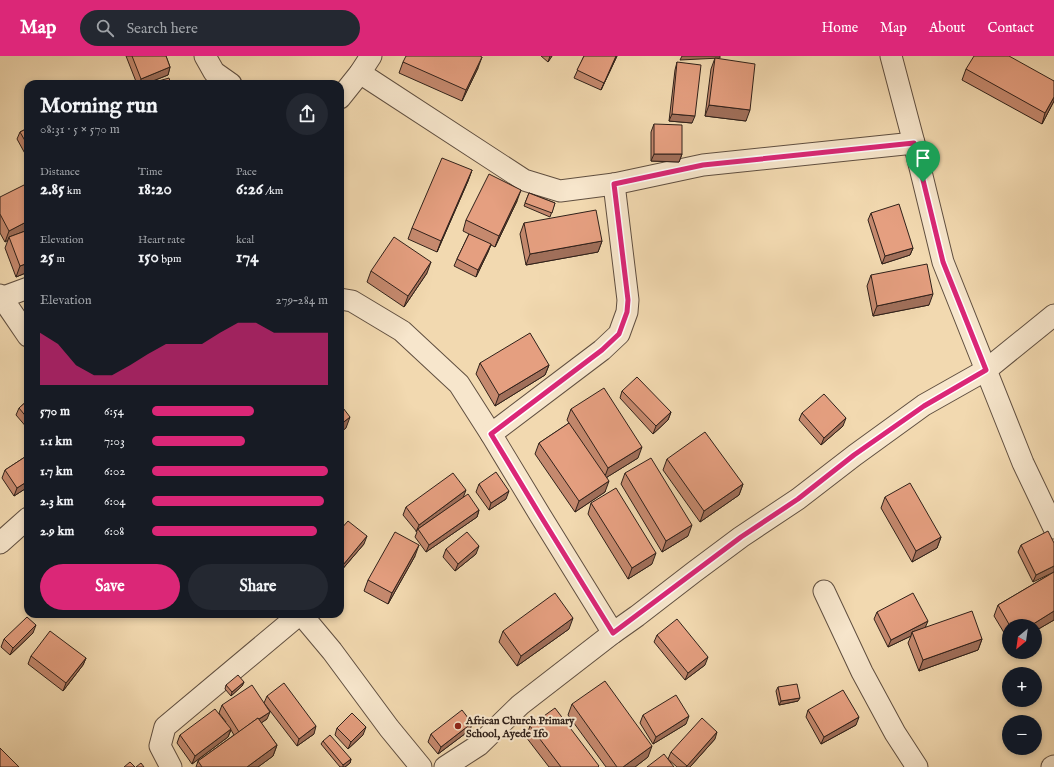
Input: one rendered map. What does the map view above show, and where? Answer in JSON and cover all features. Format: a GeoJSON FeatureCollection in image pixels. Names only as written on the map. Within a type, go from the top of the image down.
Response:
{"type":"FeatureCollection","features":[{"type":"Feature","properties":{"kind":"street"},"geometry":{"type":"LineString","coordinates":[[205,56],[214,72],[225,80]]}},
{"type":"Feature","properties":{"kind":"street"},"geometry":{"type":"LineString","coordinates":[[891,56],[943,262],[1023,463],[1054,528]]}},
{"type":"Feature","properties":{"kind":"street"},"geometry":{"type":"LineString","coordinates":[[344,93],[365,64],[524,180],[560,191],[614,184],[703,165],[914,143]]}},
{"type":"Feature","properties":{"kind":"street"},"geometry":{"type":"LineString","coordinates":[[491,434],[602,350],[619,334],[627,312],[628,300],[614,184]]}},
{"type":"Feature","properties":{"kind":"street"},"geometry":{"type":"LineString","coordinates":[[24,289],[1,296],[24,330]]}},
{"type":"Feature","properties":{"kind":"street"},"geometry":{"type":"LineString","coordinates":[[344,300],[352,301],[402,331],[459,384],[613,633]]}},
{"type":"Feature","properties":{"kind":"street"},"geometry":{"type":"LineString","coordinates":[[445,767],[479,745],[520,705],[741,537],[798,499],[854,455],[918,410],[986,370],[1054,315]]}},
{"type":"Feature","properties":{"kind":"street"},"geometry":{"type":"LineString","coordinates":[[0,543],[24,522]]}},
{"type":"Feature","properties":{"kind":"street"},"geometry":{"type":"LineString","coordinates":[[824,591],[862,672],[917,767]]}},
{"type":"Feature","properties":{"kind":"street"},"geometry":{"type":"LineString","coordinates":[[171,767],[160,746],[165,727],[295,618]]}},
{"type":"Feature","properties":{"kind":"street"},"geometry":{"type":"LineString","coordinates":[[303,618],[332,651],[389,728],[421,767]]}},
{"type":"Feature","properties":{"kind":"building"},"geometry":{"type":"Polygon","coordinates":[[[132,56],[166,56],[170,67],[141,79],[132,56]]]}},
{"type":"Feature","properties":{"kind":"building"},"geometry":{"type":"Polygon","coordinates":[[[406,56],[482,57],[466,90],[403,62],[406,56]]]}},
{"type":"Feature","properties":{"kind":"building"},"geometry":{"type":"Polygon","coordinates":[[[584,56],[616,56],[604,83],[577,70],[584,56]]]}},
{"type":"Feature","properties":{"kind":"building"},"geometry":{"type":"Polygon","coordinates":[[[974,56],[1009,56],[1054,81],[1054,97],[1045,113],[966,69],[974,56]]]}},
{"type":"Feature","properties":{"kind":"building"},"geometry":{"type":"Polygon","coordinates":[[[715,58],[755,64],[750,110],[709,105],[715,58]]]}},
{"type":"Feature","properties":{"kind":"building"},"geometry":{"type":"Polygon","coordinates":[[[677,62],[701,65],[695,116],[672,114],[677,62]]]}},
{"type":"Feature","properties":{"kind":"building"},"geometry":{"type":"Polygon","coordinates":[[[654,124],[682,125],[682,154],[654,154],[654,124]]]}},
{"type":"Feature","properties":{"kind":"building"},"geometry":{"type":"Polygon","coordinates":[[[24,130],[24,139],[20,132],[24,130]]]}},
{"type":"Feature","properties":{"kind":"building"},"geometry":{"type":"Polygon","coordinates":[[[442,158],[472,170],[441,241],[412,228],[442,158]]]}},
{"type":"Feature","properties":{"kind":"building"},"geometry":{"type":"Polygon","coordinates":[[[489,174],[521,190],[499,236],[466,220],[489,174]]]}},
{"type":"Feature","properties":{"kind":"building"},"geometry":{"type":"Polygon","coordinates":[[[24,185],[24,223],[9,231],[0,214],[0,197],[24,185]]]}},
{"type":"Feature","properties":{"kind":"building"},"geometry":{"type":"Polygon","coordinates":[[[529,193],[555,203],[552,213],[525,203],[529,193]]]}},
{"type":"Feature","properties":{"kind":"building"},"geometry":{"type":"Polygon","coordinates":[[[899,204],[913,248],[885,256],[871,213],[899,204]]]}},
{"type":"Feature","properties":{"kind":"building"},"geometry":{"type":"Polygon","coordinates":[[[596,210],[602,241],[530,254],[524,223],[596,210]]]}},
{"type":"Feature","properties":{"kind":"building"},"geometry":{"type":"Polygon","coordinates":[[[24,231],[24,264],[20,266],[9,237],[24,231]]]}},
{"type":"Feature","properties":{"kind":"building"},"geometry":{"type":"Polygon","coordinates":[[[469,234],[491,244],[478,270],[457,259],[469,234]]]}},
{"type":"Feature","properties":{"kind":"building"},"geometry":{"type":"Polygon","coordinates":[[[394,237],[431,262],[408,296],[371,271],[394,237]]]}},
{"type":"Feature","properties":{"kind":"building"},"geometry":{"type":"Polygon","coordinates":[[[927,264],[933,294],[877,306],[871,275],[927,264]]]}},
{"type":"Feature","properties":{"kind":"building"},"geometry":{"type":"Polygon","coordinates":[[[530,333],[549,365],[499,395],[480,363],[530,333]]]}},
{"type":"Feature","properties":{"kind":"building"},"geometry":{"type":"Polygon","coordinates":[[[637,377],[671,412],[656,426],[622,391],[637,377]]]}},
{"type":"Feature","properties":{"kind":"building"},"geometry":{"type":"Polygon","coordinates":[[[604,388],[642,447],[608,468],[571,409],[604,388]]]}},
{"type":"Feature","properties":{"kind":"building"},"geometry":{"type":"Polygon","coordinates":[[[824,394],[846,418],[824,438],[802,413],[824,394]]]}},
{"type":"Feature","properties":{"kind":"building"},"geometry":{"type":"Polygon","coordinates":[[[24,404],[24,414],[19,408],[24,404]]]}},
{"type":"Feature","properties":{"kind":"building"},"geometry":{"type":"Polygon","coordinates":[[[344,409],[350,417],[344,422],[344,409]]]}},
{"type":"Feature","properties":{"kind":"building"},"geometry":{"type":"Polygon","coordinates":[[[569,423],[609,481],[579,501],[539,443],[569,423]]]}},
{"type":"Feature","properties":{"kind":"building"},"geometry":{"type":"Polygon","coordinates":[[[705,432],[743,484],[704,511],[667,459],[705,432]]]}},
{"type":"Feature","properties":{"kind":"building"},"geometry":{"type":"Polygon","coordinates":[[[24,458],[24,484],[17,488],[5,470],[24,458]]]}},
{"type":"Feature","properties":{"kind":"building"},"geometry":{"type":"Polygon","coordinates":[[[651,458],[692,525],[666,541],[625,473],[651,458]]]}},
{"type":"Feature","properties":{"kind":"building"},"geometry":{"type":"Polygon","coordinates":[[[496,472],[509,491],[491,503],[479,484],[496,472]]]}},
{"type":"Feature","properties":{"kind":"building"},"geometry":{"type":"Polygon","coordinates":[[[453,473],[466,490],[419,525],[406,507],[453,473]]]}},
{"type":"Feature","properties":{"kind":"building"},"geometry":{"type":"Polygon","coordinates":[[[910,483],[941,537],[916,551],[885,497],[910,483]]]}},
{"type":"Feature","properties":{"kind":"building"},"geometry":{"type":"Polygon","coordinates":[[[616,488],[656,553],[632,568],[591,503],[616,488]]]}},
{"type":"Feature","properties":{"kind":"building"},"geometry":{"type":"Polygon","coordinates":[[[468,494],[479,510],[429,545],[418,529],[468,494]]]}},
{"type":"Feature","properties":{"kind":"building"},"geometry":{"type":"Polygon","coordinates":[[[348,521],[367,536],[344,564],[344,526],[348,521]]]}},
{"type":"Feature","properties":{"kind":"building"},"geometry":{"type":"Polygon","coordinates":[[[1048,531],[1054,543],[1054,566],[1036,575],[1021,545],[1048,531]]]}},
{"type":"Feature","properties":{"kind":"building"},"geometry":{"type":"Polygon","coordinates":[[[395,532],[419,545],[392,593],[368,580],[395,532]]]}},
{"type":"Feature","properties":{"kind":"building"},"geometry":{"type":"Polygon","coordinates":[[[467,532],[479,546],[458,564],[446,549],[467,532]]]}},
{"type":"Feature","properties":{"kind":"building"},"geometry":{"type":"Polygon","coordinates":[[[1054,572],[1054,611],[1041,619],[1006,619],[998,605],[1054,572]]]}},
{"type":"Feature","properties":{"kind":"building"},"geometry":{"type":"Polygon","coordinates":[[[555,593],[573,618],[521,656],[503,631],[555,593]]]}},
{"type":"Feature","properties":{"kind":"building"},"geometry":{"type":"Polygon","coordinates":[[[913,593],[928,621],[891,640],[877,612],[913,593]]]}},
{"type":"Feature","properties":{"kind":"building"},"geometry":{"type":"Polygon","coordinates":[[[972,611],[982,639],[923,660],[912,632],[972,611]]]}},
{"type":"Feature","properties":{"kind":"building"},"geometry":{"type":"Polygon","coordinates":[[[26,618],[28,618],[36,625],[13,648],[4,639],[26,618]]]}},
{"type":"Feature","properties":{"kind":"building"},"geometry":{"type":"Polygon","coordinates":[[[677,619],[708,657],[688,673],[657,635],[677,619]]]}},
{"type":"Feature","properties":{"kind":"building"},"geometry":{"type":"Polygon","coordinates":[[[50,631],[86,658],[66,683],[31,656],[50,631]]]}},
{"type":"Feature","properties":{"kind":"building"},"geometry":{"type":"Polygon","coordinates":[[[238,675],[244,682],[232,692],[226,685],[238,675]]]}},
{"type":"Feature","properties":{"kind":"building"},"geometry":{"type":"Polygon","coordinates":[[[605,681],[652,746],[623,767],[617,767],[572,704],[605,681]]]}},
{"type":"Feature","properties":{"kind":"building"},"geometry":{"type":"Polygon","coordinates":[[[284,683],[316,726],[299,739],[267,696],[284,683]]]}},
{"type":"Feature","properties":{"kind":"building"},"geometry":{"type":"Polygon","coordinates":[[[797,684],[800,698],[781,701],[778,687],[797,684]]]}},
{"type":"Feature","properties":{"kind":"building"},"geometry":{"type":"Polygon","coordinates":[[[252,685],[270,712],[259,719],[258,718],[239,732],[222,705],[252,685]]]}},
{"type":"Feature","properties":{"kind":"building"},"geometry":{"type":"Polygon","coordinates":[[[843,690],[859,717],[824,737],[808,710],[843,690]]]}},
{"type":"Feature","properties":{"kind":"building"},"geometry":{"type":"Polygon","coordinates":[[[676,695],[689,716],[656,737],[643,715],[676,695]]]}},
{"type":"Feature","properties":{"kind":"building"},"geometry":{"type":"Polygon","coordinates":[[[555,708],[599,766],[598,767],[561,767],[530,726],[555,708]]]}},
{"type":"Feature","properties":{"kind":"building"},"geometry":{"type":"Polygon","coordinates":[[[215,709],[231,729],[195,756],[180,735],[215,709]]]}},
{"type":"Feature","properties":{"kind":"building"},"geometry":{"type":"Polygon","coordinates":[[[462,710],[472,723],[441,747],[431,734],[462,710]]]}},
{"type":"Feature","properties":{"kind":"building"},"geometry":{"type":"Polygon","coordinates":[[[352,713],[366,727],[351,742],[337,728],[352,713]]]}},
{"type":"Feature","properties":{"kind":"building"},"geometry":{"type":"Polygon","coordinates":[[[258,718],[277,745],[247,767],[202,767],[198,761],[258,718]]]}},
{"type":"Feature","properties":{"kind":"building"},"geometry":{"type":"Polygon","coordinates":[[[702,718],[717,732],[687,766],[671,752],[702,718]]]}},
{"type":"Feature","properties":{"kind":"building"},"geometry":{"type":"Polygon","coordinates":[[[330,735],[351,759],[343,765],[323,741],[330,735]]]}},
{"type":"Feature","properties":{"kind":"building"},"geometry":{"type":"Polygon","coordinates":[[[0,748],[19,767],[0,767],[0,748]]]}},
{"type":"Feature","properties":{"kind":"building"},"geometry":{"type":"Polygon","coordinates":[[[664,754],[674,767],[647,767],[664,754]]]}},
{"type":"Feature","properties":{"kind":"building"},"geometry":{"type":"Polygon","coordinates":[[[130,762],[135,767],[124,767],[130,762]]]}},
{"type":"Feature","properties":{"kind":"building"},"geometry":{"type":"Polygon","coordinates":[[[141,763],[144,767],[136,767],[141,763]]]}},
{"type":"Feature","properties":{"kind":"place","name":"African Church Primary School, Ayede Ifo"},"geometry":{"type":"Point","coordinates":[458,726]}},
{"type":"Feature","properties":{"kind":"route"},"geometry":{"type":"LineString","coordinates":[[914,143],[923,182],[943,262],[986,370],[924,406],[854,455],[798,499],[741,537],[613,633],[491,434],[602,350],[619,334],[627,312],[628,300],[614,184],[703,165],[914,143]]}}]}
